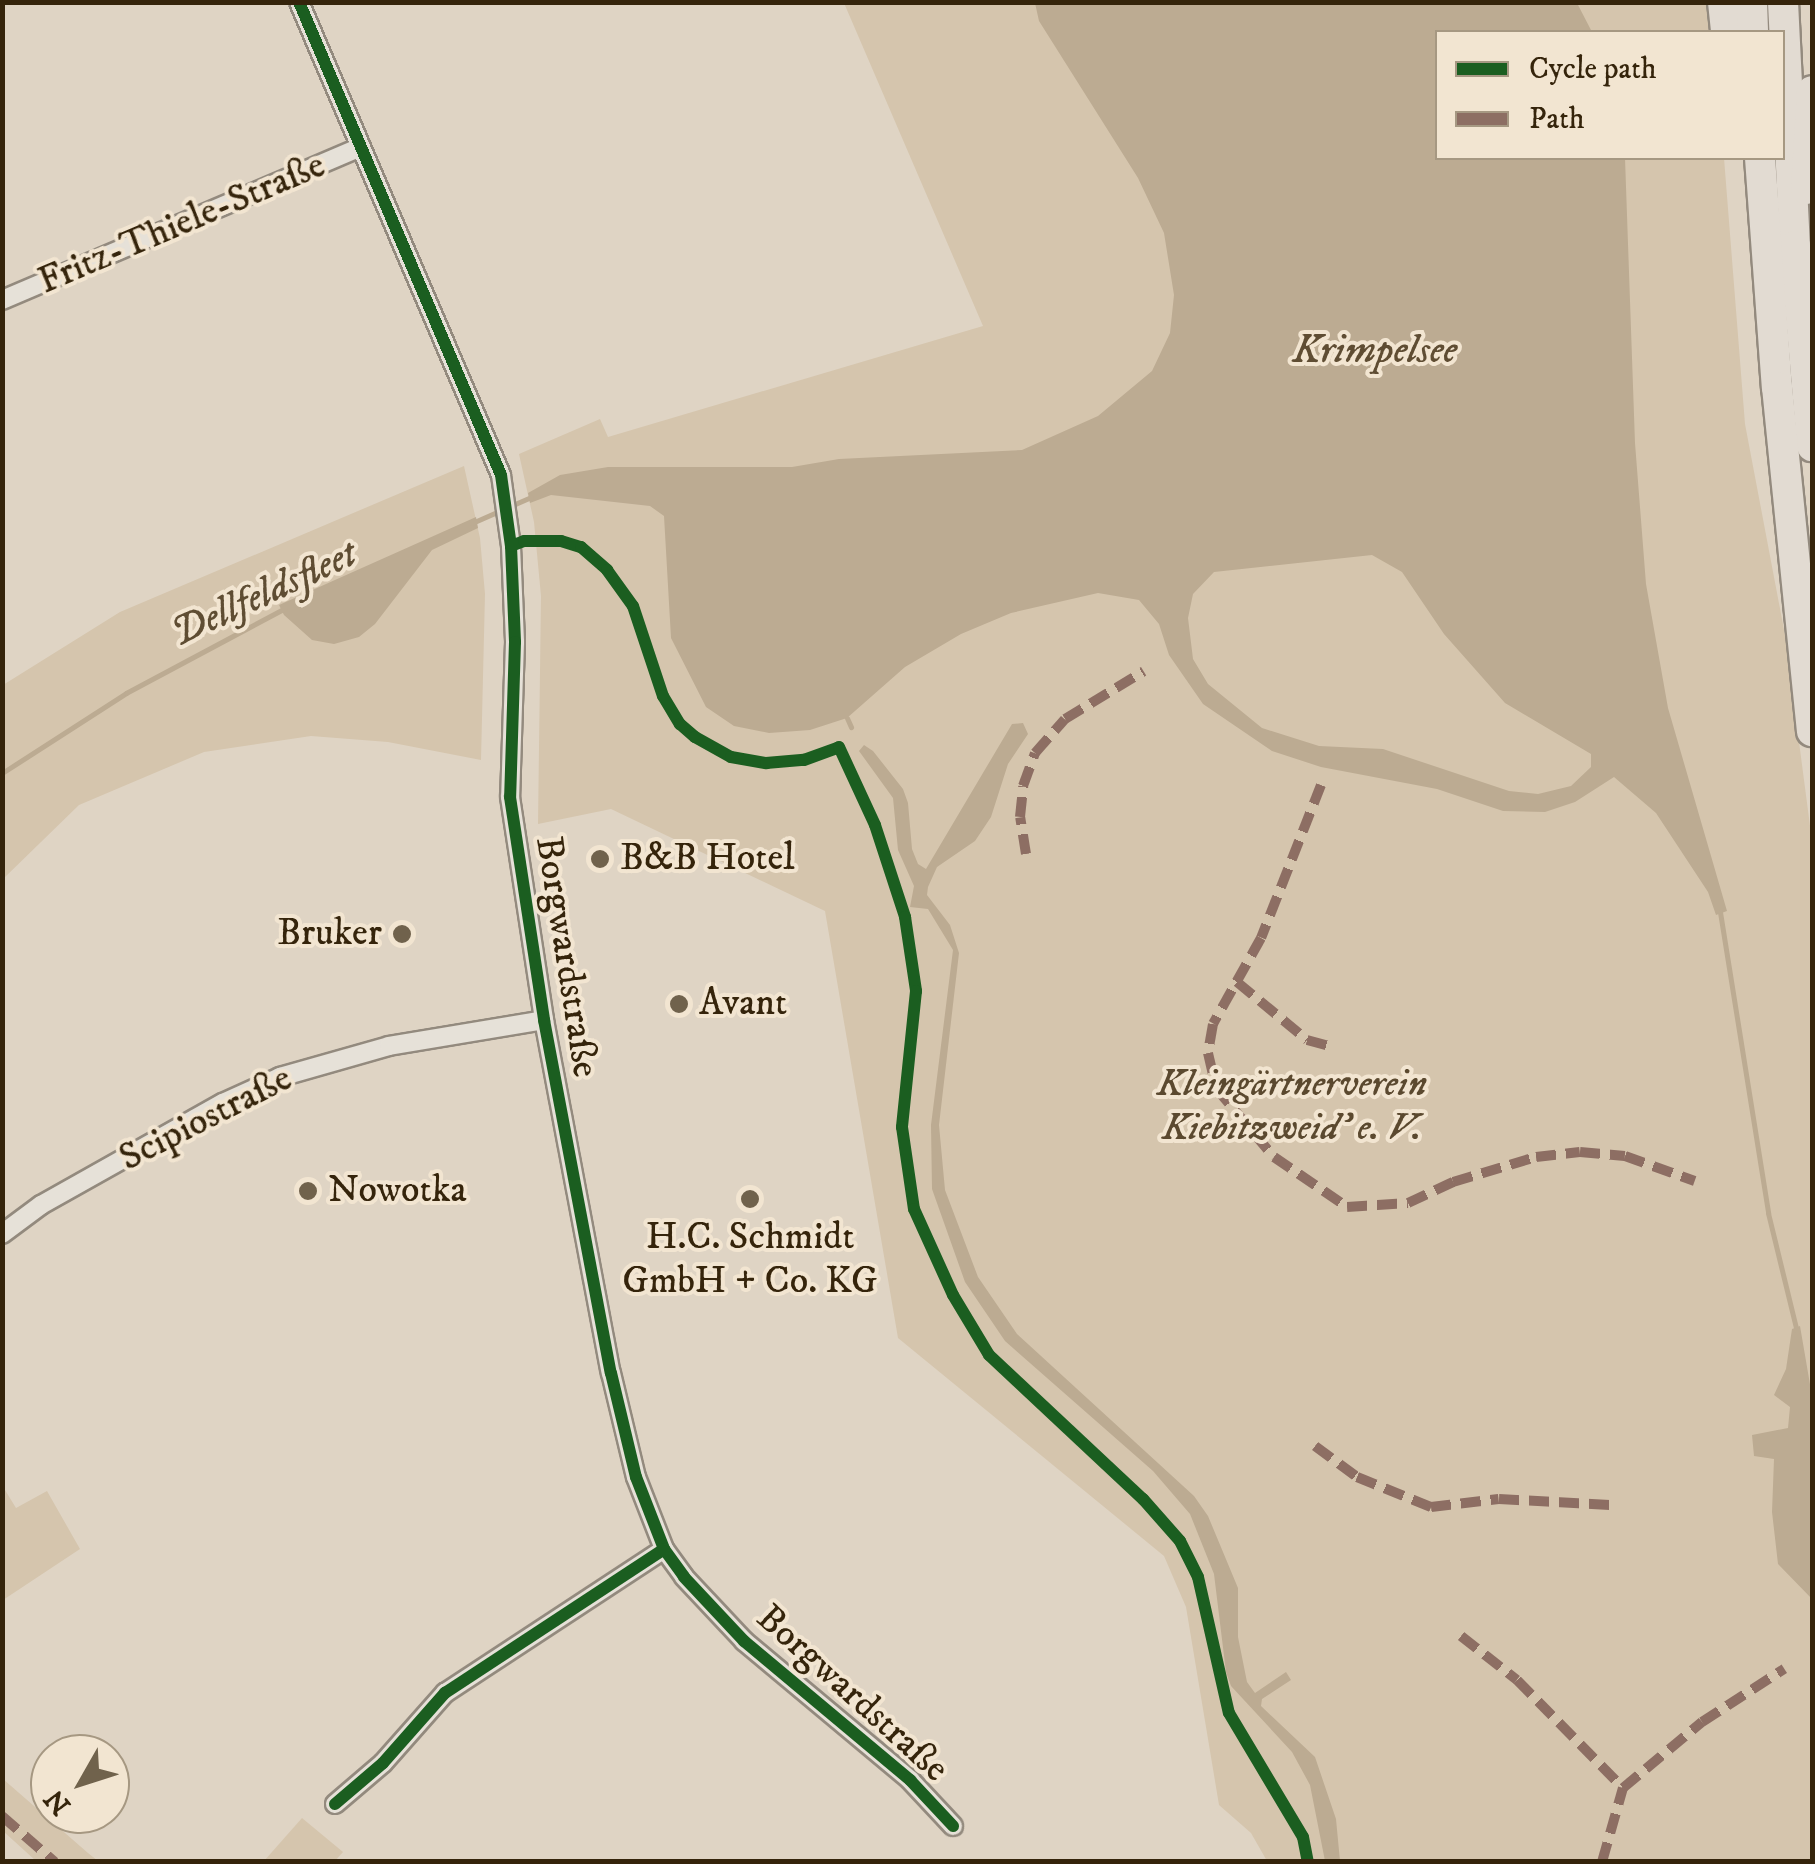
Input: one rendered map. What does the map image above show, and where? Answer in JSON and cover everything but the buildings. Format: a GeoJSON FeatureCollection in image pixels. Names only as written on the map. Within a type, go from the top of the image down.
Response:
{"type":"FeatureCollection","features":[{"type":"Feature","properties":{"kind":"highway"},"geometry":{"type":"LineString","coordinates":[[1723,2],[1726,30]]}},
{"type":"Feature","properties":{"kind":"highway"},"geometry":{"type":"LineString","coordinates":[[1752,2],[1754,30]]}},
{"type":"Feature","properties":{"kind":"highway"},"geometry":{"type":"LineString","coordinates":[[1782,2],[1782,30]]}},
{"type":"Feature","properties":{"kind":"highway"},"geometry":{"type":"LineString","coordinates":[[1780,242],[1810,166],[1812,91]]}},
{"type":"Feature","properties":{"kind":"highway"},"geometry":{"type":"LineString","coordinates":[[1743,160],[1780,242]]}},
{"type":"Feature","properties":{"kind":"highway"},"geometry":{"type":"LineString","coordinates":[[1760,160],[1780,242],[1812,446]]}},
{"type":"Feature","properties":{"kind":"highway"},"geometry":{"type":"LineString","coordinates":[[1781,160],[1780,242],[1812,730]]}},
{"type":"Feature","properties":{"kind":"street","name":"Borgwardstraße"},"geometry":{"type":"LineString","coordinates":[[299,2],[501,480],[509,534],[514,642],[510,796],[544,1020],[611,1373],[636,1477],[664,1550],[744,1641],[910,1780],[953,1826]]}},
{"type":"Feature","properties":{"kind":"street","name":"Fritz-Thiele-Straße"},"geometry":{"type":"LineString","coordinates":[[2,300],[361,147]]}},
{"type":"Feature","properties":{"kind":"street","name":"Scipiostraße"},"geometry":{"type":"LineString","coordinates":[[2,1234],[23,1215],[88,1178],[222,1103],[280,1077],[389,1046],[544,1020]]}},
{"type":"Feature","properties":{"kind":"street"},"geometry":{"type":"LineString","coordinates":[[335,1804],[383,1763],[445,1693],[664,1550]]}},
{"type":"Feature","properties":{"kind":"green space","name":"Kleingärtnerverein Kiebitzweid' e. V."},"geometry":{"type":"Polygon","coordinates":[[[844,3],[1706,3],[1709,30],[1435,30],[1435,160],[1724,160],[1745,424],[1785,635],[1812,841],[1812,1861],[1267,1861],[1251,1833],[1219,1805],[1186,1607],[1164,1556],[898,1338],[825,911],[611,809],[538,824],[541,596],[534,522],[519,454],[600,419],[608,437],[983,326],[844,3]]]}},
{"type":"Feature","properties":{"kind":"green space"},"geometry":{"type":"Polygon","coordinates":[[[464,466],[480,538],[485,594],[481,760],[388,742],[311,736],[204,752],[79,805],[3,879],[3,685],[120,612],[464,466]]]}},
{"type":"Feature","properties":{"kind":"green space"},"geometry":{"type":"Polygon","coordinates":[[[5,1490],[16,1508],[47,1491],[80,1549],[3,1600],[5,1490]]]}},
{"type":"Feature","properties":{"kind":"green space"},"geometry":{"type":"Polygon","coordinates":[[[3,1779],[30,1802],[30,1834],[67,1834],[98,1861],[36,1861],[3,1831],[3,1779]]]}},
{"type":"Feature","properties":{"kind":"green space"},"geometry":{"type":"Polygon","coordinates":[[[302,1818],[343,1852],[335,1861],[264,1861],[302,1818]]]}},
{"type":"Feature","properties":{"kind":"water","name":"Krimpelsee"},"geometry":{"type":"Polygon","coordinates":[[[1035,3],[1577,3],[1591,30],[1435,30],[1435,160],[1625,160],[1635,443],[1646,584],[1668,708],[1727,911],[1716,915],[1708,892],[1656,813],[1614,777],[1575,802],[1545,812],[1503,811],[1437,789],[1321,767],[1272,751],[1203,704],[1169,655],[1159,624],[1139,600],[1098,593],[1011,613],[961,634],[905,667],[847,718],[810,730],[769,733],[734,726],[706,707],[671,638],[664,516],[650,506],[551,495],[530,503],[528,493],[560,475],[608,467],[792,467],[839,459],[1022,450],[1098,416],[1152,371],[1170,333],[1174,295],[1164,233],[1138,178],[1039,21],[1035,3]],[[1372,555],[1214,572],[1193,594],[1188,618],[1193,659],[1208,684],[1262,728],[1319,746],[1383,749],[1509,791],[1538,794],[1571,786],[1591,767],[1591,754],[1505,703],[1444,634],[1402,572],[1372,555]]]}},
{"type":"Feature","properties":{"kind":"water"},"geometry":{"type":"Polygon","coordinates":[[[476,517],[478,528],[432,550],[375,624],[359,637],[334,644],[312,640],[284,615],[279,605],[476,517]]]}},
{"type":"Feature","properties":{"kind":"water"},"geometry":{"type":"Polygon","coordinates":[[[1023,723],[1028,734],[1008,764],[991,817],[975,841],[937,867],[928,887],[927,895],[950,925],[959,953],[939,1125],[945,1190],[978,1277],[1017,1334],[1194,1496],[1208,1516],[1238,1588],[1238,1637],[1247,1682],[1255,1693],[1286,1672],[1291,1680],[1262,1699],[1261,1706],[1315,1757],[1336,1819],[1340,1861],[1325,1861],[1310,1785],[1292,1752],[1231,1686],[1214,1574],[1190,1514],[1153,1471],[1005,1341],[965,1282],[932,1189],[931,1125],[953,950],[928,909],[910,907],[914,886],[898,850],[893,798],[859,751],[864,745],[873,751],[903,789],[912,849],[918,864],[926,869],[1012,724],[1023,723]]]}},
{"type":"Feature","properties":{"kind":"water"},"geometry":{"type":"Polygon","coordinates":[[[1800,1326],[1812,1396],[1812,1599],[1778,1564],[1772,1512],[1774,1459],[1754,1456],[1752,1435],[1788,1428],[1790,1407],[1774,1395],[1786,1369],[1792,1329],[1800,1326]]]}},
{"type":"Feature","properties":{"kind":"waterway","name":"Dellfeldsfleet"},"geometry":{"type":"LineString","coordinates":[[472,523],[531,497]]}},
{"type":"Feature","properties":{"kind":"waterway","name":"Dellfeldsfleet"},"geometry":{"type":"LineString","coordinates":[[2,773],[126,693],[285,608]]}},
{"type":"Feature","properties":{"kind":"waterway"},"geometry":{"type":"LineString","coordinates":[[847,718],[851,727]]}},
{"type":"Feature","properties":{"kind":"waterway"},"geometry":{"type":"LineString","coordinates":[[1720,912],[1768,1213],[1797,1332]]}},
{"type":"Feature","properties":{"kind":"marked path"},"geometry":{"type":"LineString","coordinates":[[1026,854],[1020,817],[1023,786],[1035,753],[1065,719],[1144,671]]}},
{"type":"Feature","properties":{"kind":"marked path"},"geometry":{"type":"LineString","coordinates":[[1321,785],[1261,938],[1213,1024],[1208,1053],[1216,1088],[1274,1157],[1347,1207],[1408,1203],[1453,1182],[1536,1157],[1580,1152],[1625,1156],[1695,1181]]}},
{"type":"Feature","properties":{"kind":"marked path"},"geometry":{"type":"LineString","coordinates":[[1237,982],[1307,1040],[1330,1046]]}},
{"type":"Feature","properties":{"kind":"marked path"},"geometry":{"type":"LineString","coordinates":[[1315,1446],[1357,1477],[1431,1507],[1499,1499],[1610,1505]]}},
{"type":"Feature","properties":{"kind":"marked path"},"geometry":{"type":"LineString","coordinates":[[1461,1636],[1517,1680],[1623,1788]]}},
{"type":"Feature","properties":{"kind":"marked path"},"geometry":{"type":"LineString","coordinates":[[1602,1862],[1623,1788],[1702,1722],[1784,1669]]}},
{"type":"Feature","properties":{"kind":"marked path"},"geometry":{"type":"LineString","coordinates":[[2,1816],[55,1862]]}},
{"type":"Feature","properties":{"kind":"cycle path"},"geometry":{"type":"LineString","coordinates":[[299,2],[501,475],[511,546],[515,642],[510,797],[544,1020],[611,1373],[636,1477],[664,1549],[684,1577],[744,1641],[910,1780],[953,1826]]}},
{"type":"Feature","properties":{"kind":"cycle path"},"geometry":{"type":"LineString","coordinates":[[511,546],[524,541],[561,541],[581,547],[607,570],[633,606],[663,696],[680,724],[695,737],[731,757],[766,763],[804,760],[839,747],[875,825],[905,917],[916,991],[902,1127],[914,1209],[953,1295],[989,1355],[1143,1499],[1180,1541],[1198,1577],[1229,1713],[1303,1837],[1308,1862]]}},
{"type":"Feature","properties":{"kind":"cycle path"},"geometry":{"type":"LineString","coordinates":[[335,1804],[383,1763],[445,1693],[664,1549]]}},
{"type":"Feature","properties":{"kind":"place","name":"B&B Hotel"},"geometry":{"type":"Point","coordinates":[600,859]}},
{"type":"Feature","properties":{"kind":"place","name":"Bruker"},"geometry":{"type":"Point","coordinates":[402,934]}},
{"type":"Feature","properties":{"kind":"place","name":"Avant"},"geometry":{"type":"Point","coordinates":[679,1004]}},
{"type":"Feature","properties":{"kind":"place","name":"Nowotka"},"geometry":{"type":"Point","coordinates":[308,1191]}},
{"type":"Feature","properties":{"kind":"place","name":"H.C. Schmidt GmbH + Co. KG"},"geometry":{"type":"Point","coordinates":[750,1199]}}]}
